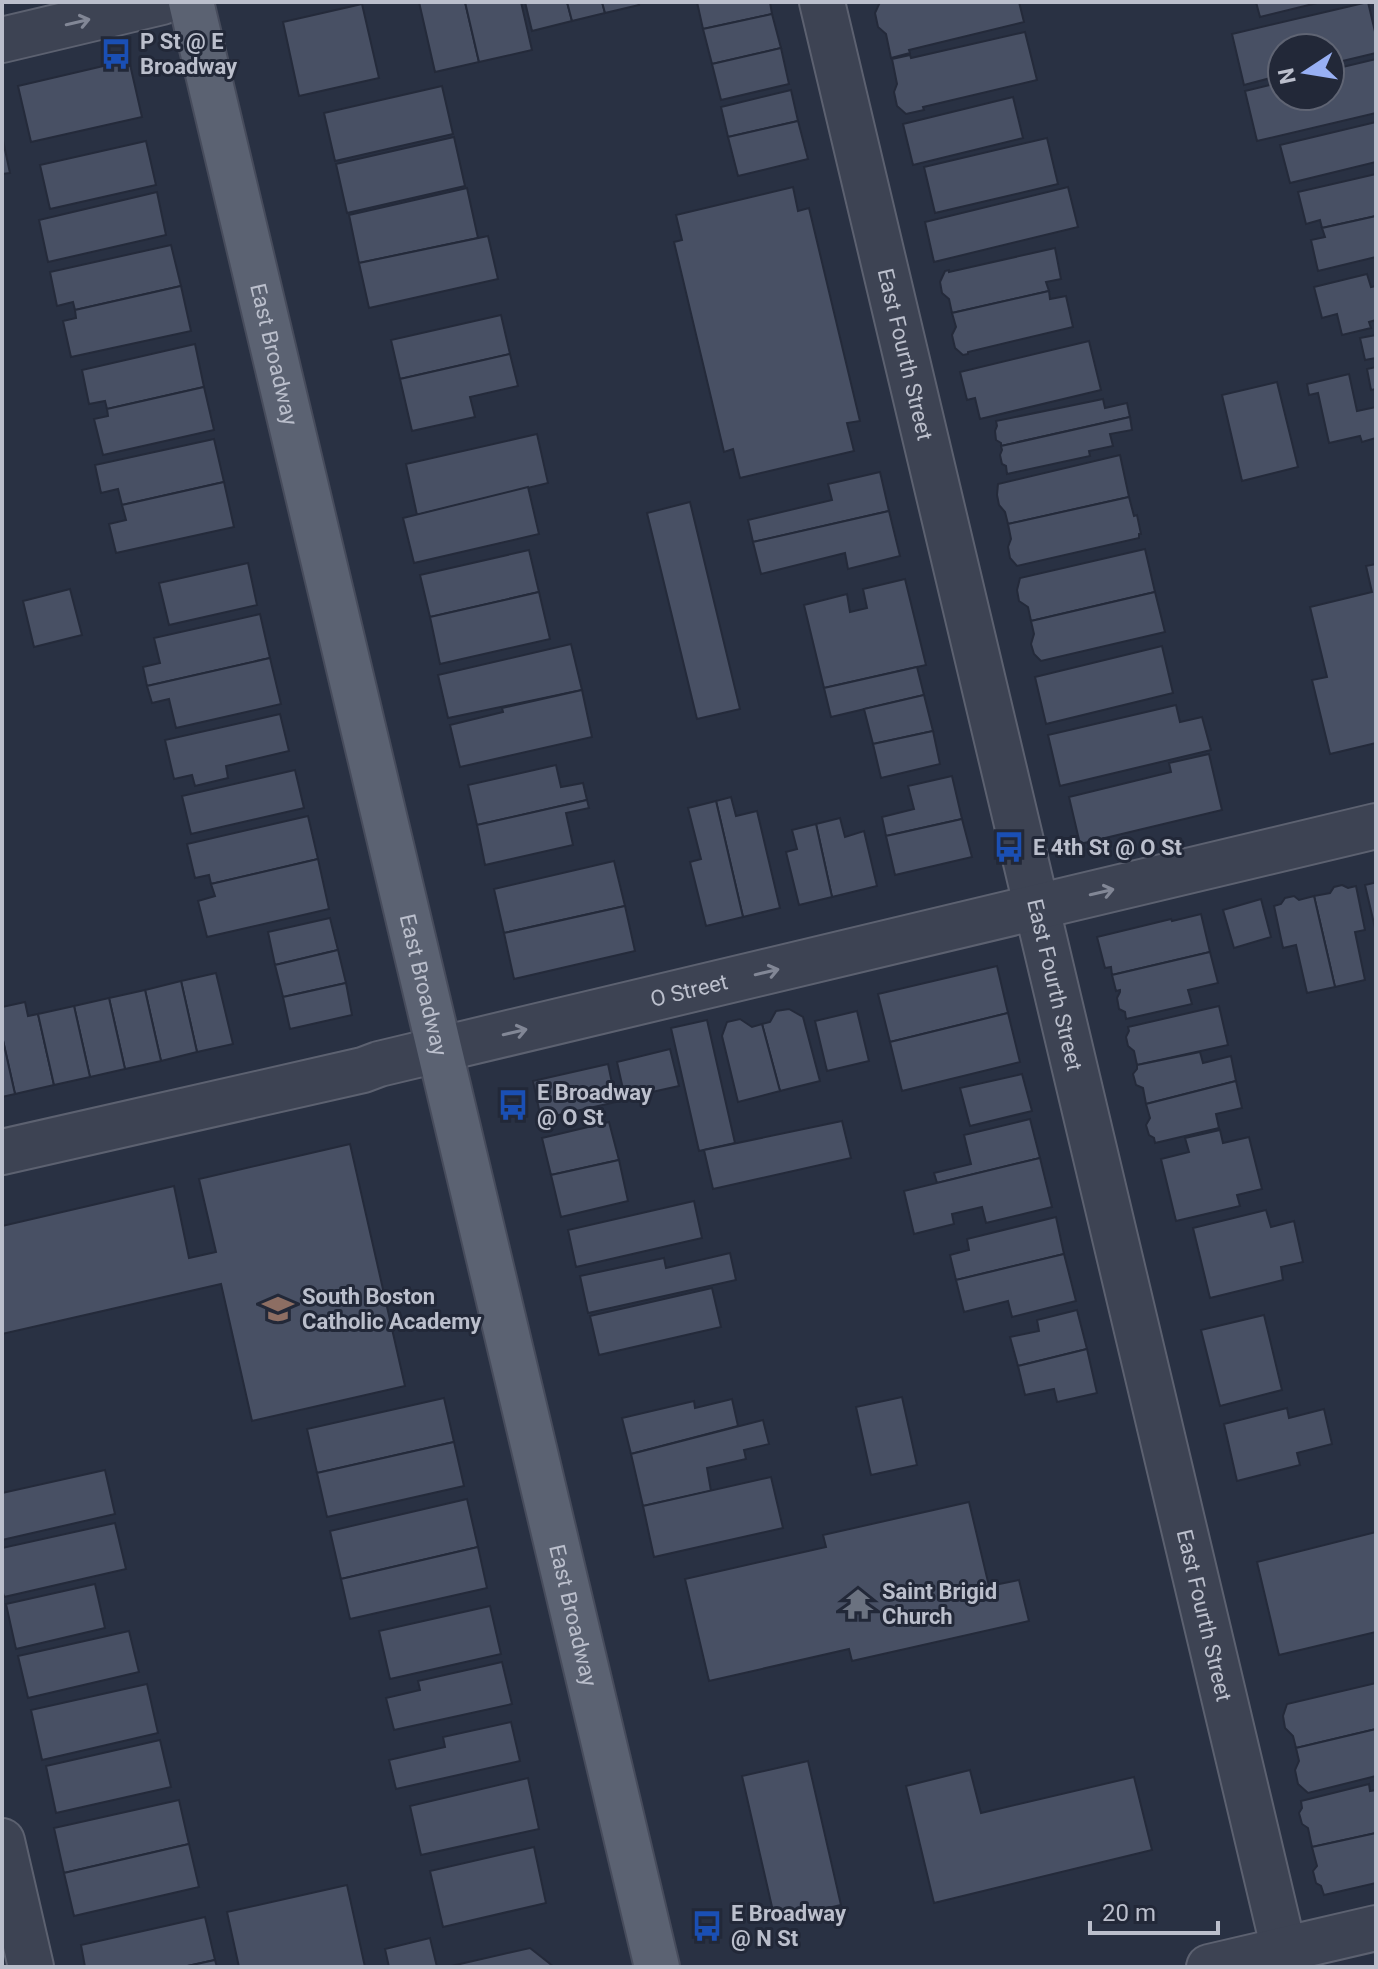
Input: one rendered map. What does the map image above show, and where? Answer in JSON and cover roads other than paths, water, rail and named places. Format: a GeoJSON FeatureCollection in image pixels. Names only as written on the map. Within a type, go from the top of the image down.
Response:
{"type":"FeatureCollection","features":[{"type":"Feature","properties":{"kind":"main road","name":"East Broadway"},"geometry":{"type":"LineString","coordinates":[[191,2],[657,1967]]}},
{"type":"Feature","properties":{"kind":"street"},"geometry":{"type":"LineString","coordinates":[[2,40],[162,2]]}},
{"type":"Feature","properties":{"kind":"street","name":"East Fourth Street"},"geometry":{"type":"LineString","coordinates":[[822,2],[1286,1958]]}},
{"type":"Feature","properties":{"kind":"street","name":"O Street"},"geometry":{"type":"LineString","coordinates":[[2,1152],[363,1070],[1376,826]]}},
{"type":"Feature","properties":{"kind":"street"},"geometry":{"type":"LineString","coordinates":[[2,1841],[31,1967]]}},
{"type":"Feature","properties":{"kind":"street"},"geometry":{"type":"LineString","coordinates":[[1209,1967],[1286,1958],[1376,1928]]}},
{"type":"Feature","properties":{"kind":"place","name":"P St @ E Broadway"},"geometry":{"type":"Point","coordinates":[116,54]}},
{"type":"Feature","properties":{"kind":"place","name":"E 4th St @ O St"},"geometry":{"type":"Point","coordinates":[1009,847]}},
{"type":"Feature","properties":{"kind":"place","name":"E Broadway @ O St"},"geometry":{"type":"Point","coordinates":[513,1105]}},
{"type":"Feature","properties":{"kind":"place","name":"South Boston Catholic Academy"},"geometry":{"type":"Point","coordinates":[278,1309]}},
{"type":"Feature","properties":{"kind":"place","name":"Saint Brigid Church"},"geometry":{"type":"Point","coordinates":[858,1604]}},
{"type":"Feature","properties":{"kind":"place","name":"E Broadway @ N St"},"geometry":{"type":"Point","coordinates":[707,1926]}}]}
